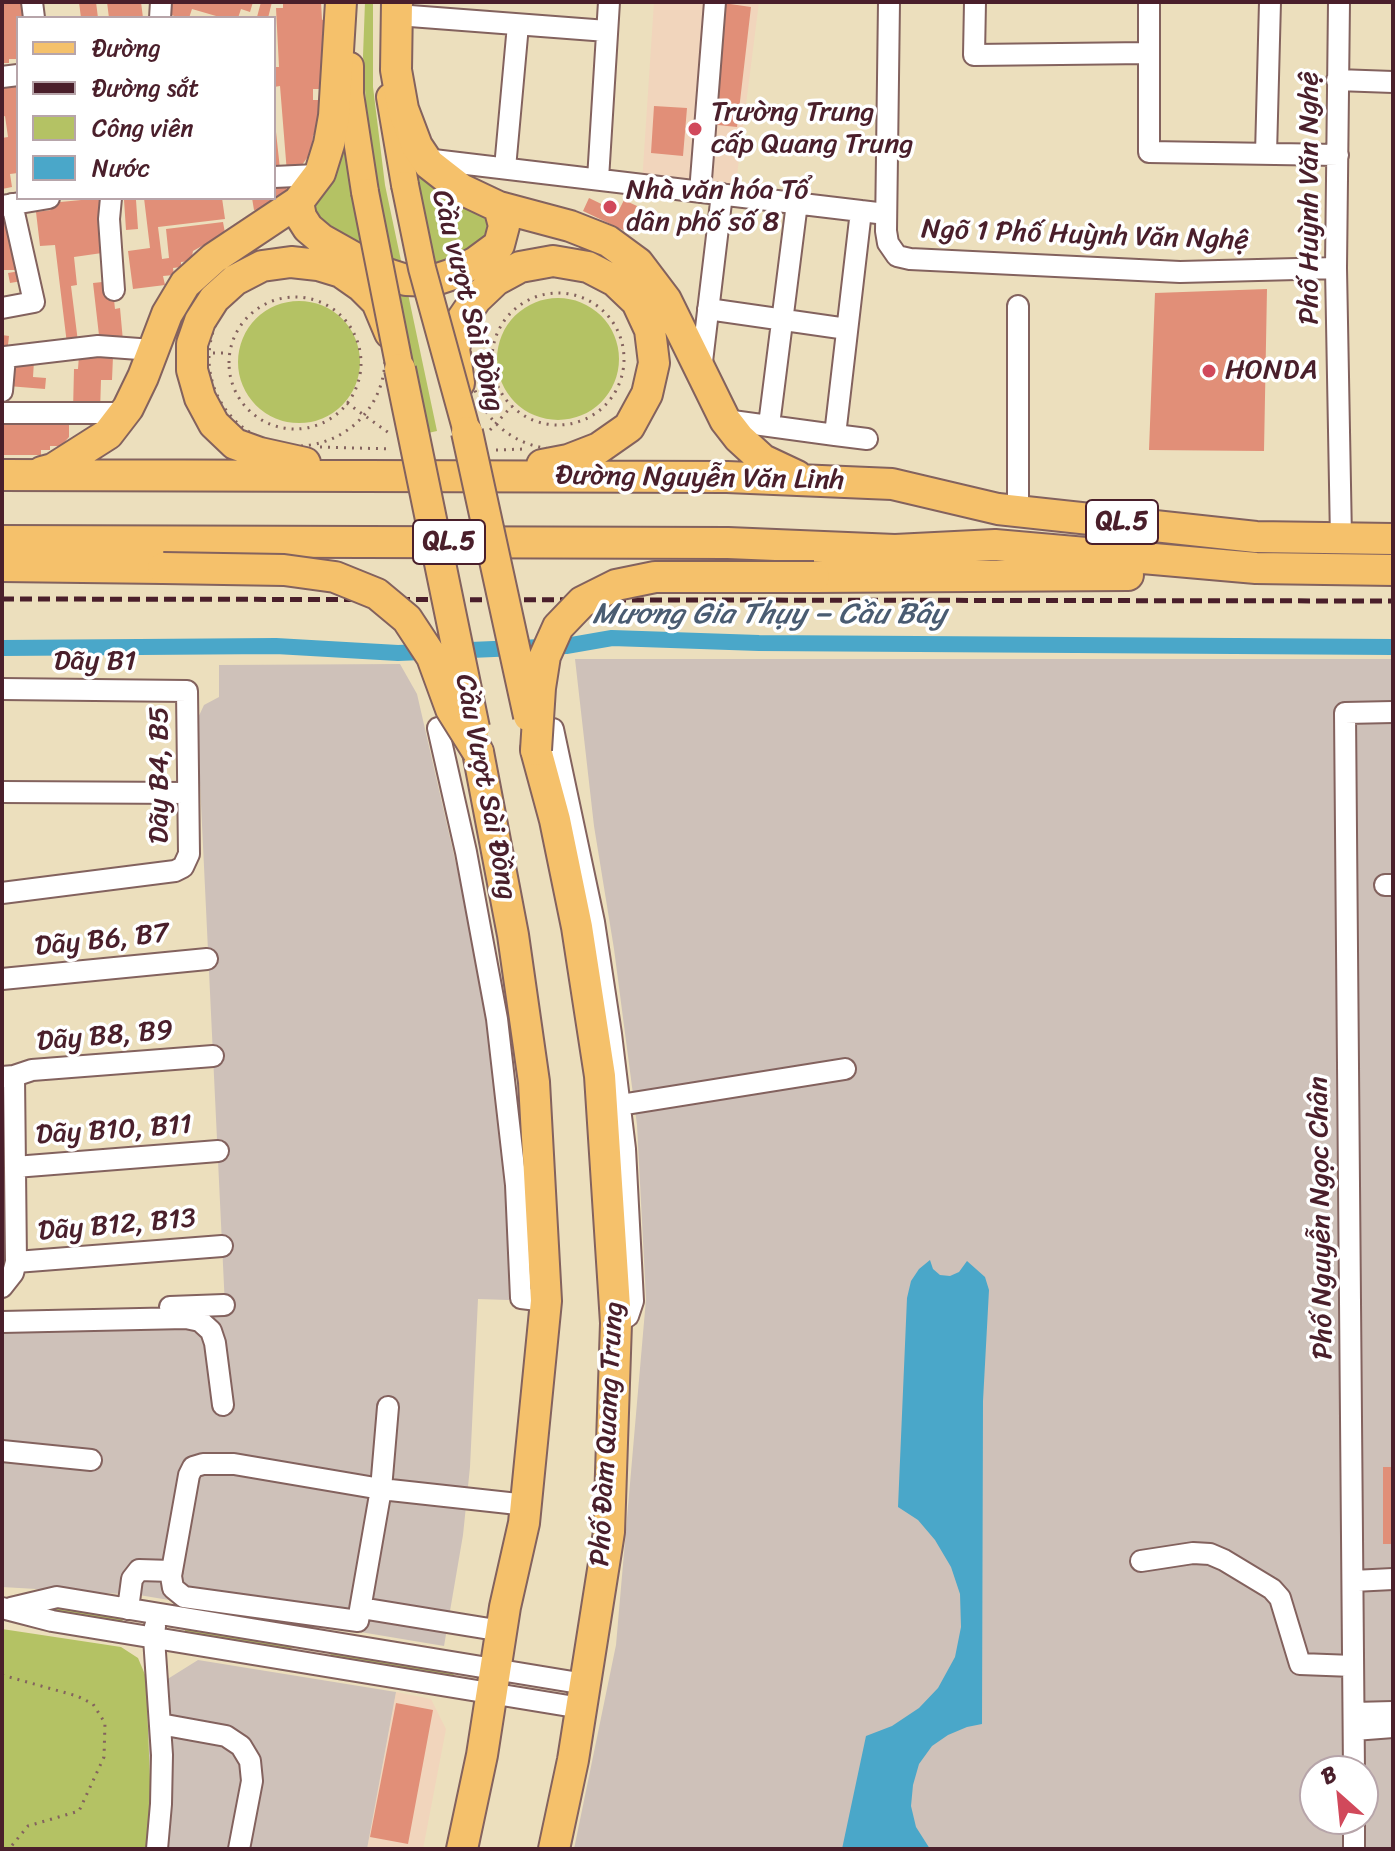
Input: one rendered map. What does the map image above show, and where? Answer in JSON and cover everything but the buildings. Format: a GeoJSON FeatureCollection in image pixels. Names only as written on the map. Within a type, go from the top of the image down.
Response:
{"type":"FeatureCollection","features":[{"type":"Feature","properties":{"kind":"highway"},"geometry":{"type":"LineString","coordinates":[[15,475],[53,469],[108,434],[124,413],[143,377],[167,314],[185,284],[214,258],[298,202],[317,175],[329,144],[334,116],[341,2]]}},
{"type":"Feature","properties":{"kind":"highway"},"geometry":{"type":"LineString","coordinates":[[395,6],[396,70],[403,109],[408,129],[425,159],[444,178],[499,207],[570,226],[608,241],[638,263],[666,300],[700,374],[725,420],[739,438],[763,460],[792,475],[854,482]]}},
{"type":"Feature","properties":{"kind":"highway"},"geometry":{"type":"LineString","coordinates":[[298,202],[301,217],[321,239],[378,271],[406,280],[432,281],[464,268],[499,245],[504,226],[499,207]]}},
{"type":"Feature","properties":{"kind":"highway","name":"Cầu Vượt Sài Đồng"},"geometry":{"type":"LineString","coordinates":[[486,476],[568,460],[599,448],[629,427],[647,394],[654,363],[650,330],[637,302],[615,281],[588,267],[553,261],[520,267],[496,280],[476,299],[461,321],[454,349],[467,432],[545,739],[555,820],[577,927],[600,1076],[609,1206]]}},
{"type":"Feature","properties":{"kind":"highway","name":"Cầu Vượt Sài Đồng"},"geometry":{"type":"LineString","coordinates":[[411,477],[294,462],[235,444],[214,424],[200,398],[192,370],[192,344],[200,321],[214,299],[235,280],[262,266],[291,262],[318,265],[341,272],[361,286],[377,302],[388,328],[400,369],[513,935],[534,1082],[546,1301]]}},
{"type":"Feature","properties":{"kind":"highway","name":"Đường Nguyễn Văn Linh"},"geometry":{"type":"LineString","coordinates":[[15,475],[727,477],[854,482],[892,484],[998,509],[1256,537],[1393,539]]}},
{"type":"Feature","properties":{"kind":"highway","name":"QL.5"},"geometry":{"type":"LineString","coordinates":[[2,541],[728,543],[895,550],[995,545],[1256,568],[1393,570]]}},
{"type":"Feature","properties":{"kind":"highway"},"geometry":{"type":"LineString","coordinates":[[2,566],[284,570],[335,577],[377,594],[407,619],[432,657],[451,709],[478,752]]}},
{"type":"Feature","properties":{"kind":"highway"},"geometry":{"type":"LineString","coordinates":[[545,739],[540,688],[545,656],[558,627],[582,602],[616,585],[655,577],[1203,575],[1256,568]]}},
{"type":"Feature","properties":{"kind":"highway","name":"Phố Đàm Quang Trung"},"geometry":{"type":"LineString","coordinates":[[554,1849],[583,1696],[609,1532],[616,1323],[609,1206]]}},
{"type":"Feature","properties":{"kind":"highway"},"geometry":{"type":"LineString","coordinates":[[462,1849],[527,1505],[546,1301]]}},
{"type":"Feature","properties":{"kind":"main road"},"geometry":{"type":"LineString","coordinates":[[352,2],[350,94],[365,192],[400,369]]}},
{"type":"Feature","properties":{"kind":"main road","name":"Cầu vượt Sài Đồng"},"geometry":{"type":"LineString","coordinates":[[395,6],[390,92],[405,185],[422,268],[467,432]]}},
{"type":"Feature","properties":{"kind":"street"},"geometry":{"type":"LineString","coordinates":[[598,179],[609,2]]}},
{"type":"Feature","properties":{"kind":"street"},"geometry":{"type":"LineString","coordinates":[[700,192],[715,2]]}},
{"type":"Feature","properties":{"kind":"street","name":"Ngõ 1 Phố Huỳnh Văn Nghệ"},"geometry":{"type":"LineString","coordinates":[[889,2],[886,231],[891,250],[897,256],[1180,272],[1336,268]]}},
{"type":"Feature","properties":{"kind":"street"},"geometry":{"type":"LineString","coordinates":[[975,2],[974,55],[1147,53]]}},
{"type":"Feature","properties":{"kind":"street"},"geometry":{"type":"LineString","coordinates":[[1149,2],[1149,152],[1338,155]]}},
{"type":"Feature","properties":{"kind":"street"},"geometry":{"type":"LineString","coordinates":[[1266,154],[1270,2]]}},
{"type":"Feature","properties":{"kind":"street","name":"Phố Huỳnh Văn Nghệ"},"geometry":{"type":"LineString","coordinates":[[1339,2],[1336,268],[1341,539]]}},
{"type":"Feature","properties":{"kind":"street"},"geometry":{"type":"LineString","coordinates":[[395,6],[518,25],[607,31]]}},
{"type":"Feature","properties":{"kind":"street"},"geometry":{"type":"LineString","coordinates":[[505,168],[518,25]]}},
{"type":"Feature","properties":{"kind":"street"},"geometry":{"type":"LineString","coordinates":[[1337,80],[1393,82]]}},
{"type":"Feature","properties":{"kind":"street"},"geometry":{"type":"LineString","coordinates":[[425,159],[886,214]]}},
{"type":"Feature","properties":{"kind":"street"},"geometry":{"type":"LineString","coordinates":[[276,177],[317,175]]}},
{"type":"Feature","properties":{"kind":"street"},"geometry":{"type":"LineString","coordinates":[[700,374],[722,194]]}},
{"type":"Feature","properties":{"kind":"street"},"geometry":{"type":"LineString","coordinates":[[2,308],[34,302],[7,205],[37,200]]}},
{"type":"Feature","properties":{"kind":"street"},"geometry":{"type":"LineString","coordinates":[[111,200],[109,219],[114,290]]}},
{"type":"Feature","properties":{"kind":"street"},"geometry":{"type":"LineString","coordinates":[[769,425],[797,203]]}},
{"type":"Feature","properties":{"kind":"street"},"geometry":{"type":"LineString","coordinates":[[835,435],[861,211]]}},
{"type":"Feature","properties":{"kind":"street"},"geometry":{"type":"LineString","coordinates":[[1018,306],[1018,511]]}},
{"type":"Feature","properties":{"kind":"street"},"geometry":{"type":"LineString","coordinates":[[708,309],[847,329]]}},
{"type":"Feature","properties":{"kind":"street"},"geometry":{"type":"LineString","coordinates":[[2,391],[5,357],[98,346],[153,350]]}},
{"type":"Feature","properties":{"kind":"street"},"geometry":{"type":"LineString","coordinates":[[2,413],[124,413]]}},
{"type":"Feature","properties":{"kind":"street"},"geometry":{"type":"LineString","coordinates":[[725,420],[867,439]]}},
{"type":"Feature","properties":{"kind":"street","name":"Dãy B1"},"geometry":{"type":"LineString","coordinates":[[2,689],[187,691]]}},
{"type":"Feature","properties":{"kind":"street","name":"Dãy B4, B5"},"geometry":{"type":"LineString","coordinates":[[2,893],[175,871],[183,867],[189,854],[187,691]]}},
{"type":"Feature","properties":{"kind":"street","name":"Phố Nguyễn Ngọc Chân"},"geometry":{"type":"LineString","coordinates":[[1354,1755],[1345,713],[1393,712]]}},
{"type":"Feature","properties":{"kind":"street"},"geometry":{"type":"LineString","coordinates":[[438,728],[469,866],[497,1019],[514,1156],[521,1298],[546,1301]]}},
{"type":"Feature","properties":{"kind":"street"},"geometry":{"type":"LineString","coordinates":[[545,739],[594,922],[620,1105],[629,1201],[633,1301],[628,1316],[616,1323]]}},
{"type":"Feature","properties":{"kind":"street"},"geometry":{"type":"LineString","coordinates":[[2,792],[188,793]]}},
{"type":"Feature","properties":{"kind":"street","name":"Dãy B6, B7"},"geometry":{"type":"LineString","coordinates":[[2,979],[207,959]]}},
{"type":"Feature","properties":{"kind":"street","name":"Dãy B8, B9"},"geometry":{"type":"LineString","coordinates":[[8,1077],[32,1070],[213,1056]]}},
{"type":"Feature","properties":{"kind":"street"},"geometry":{"type":"LineString","coordinates":[[620,1105],[845,1069]]}},
{"type":"Feature","properties":{"kind":"street"},"geometry":{"type":"LineString","coordinates":[[2,1287],[13,1273],[16,1262],[15,1167],[8,1077]]}},
{"type":"Feature","properties":{"kind":"street","name":"Dãy B10, B11"},"geometry":{"type":"LineString","coordinates":[[15,1167],[218,1151]]}},
{"type":"Feature","properties":{"kind":"street","name":"Dãy B12, B13"},"geometry":{"type":"LineString","coordinates":[[16,1262],[222,1246]]}},
{"type":"Feature","properties":{"kind":"street"},"geometry":{"type":"LineString","coordinates":[[2,1311],[224,1305]]}},
{"type":"Feature","properties":{"kind":"street"},"geometry":{"type":"LineString","coordinates":[[2,1322],[186,1318],[200,1321],[211,1331],[215,1343],[223,1405]]}},
{"type":"Feature","properties":{"kind":"street"},"geometry":{"type":"LineString","coordinates":[[388,1407],[381,1489],[358,1621],[184,1597],[173,1588],[172,1571],[193,1467],[234,1464],[381,1489],[527,1505]]}},
{"type":"Feature","properties":{"kind":"street"},"geometry":{"type":"LineString","coordinates":[[2,1451],[91,1460]]}},
{"type":"Feature","properties":{"kind":"street"},"geometry":{"type":"LineString","coordinates":[[1141,1561],[1193,1553],[1210,1554],[1224,1560],[1272,1589],[1280,1598],[1300,1664],[1353,1666]]}},
{"type":"Feature","properties":{"kind":"street"},"geometry":{"type":"LineString","coordinates":[[128,1609],[132,1579],[139,1570],[172,1571]]}},
{"type":"Feature","properties":{"kind":"street"},"geometry":{"type":"LineString","coordinates":[[1353,1581],[1393,1579]]}},
{"type":"Feature","properties":{"kind":"street"},"geometry":{"type":"LineString","coordinates":[[4,1608],[57,1597],[315,1640],[494,1682]]}},
{"type":"Feature","properties":{"kind":"street"},"geometry":{"type":"LineString","coordinates":[[4,1608],[52,1621],[311,1664],[494,1682],[583,1696]]}},
{"type":"Feature","properties":{"kind":"street"},"geometry":{"type":"LineString","coordinates":[[361,1608],[502,1631]]}},
{"type":"Feature","properties":{"kind":"street"},"geometry":{"type":"LineString","coordinates":[[157,1614],[154,1638],[161,1804],[157,1849]]}},
{"type":"Feature","properties":{"kind":"street"},"geometry":{"type":"LineString","coordinates":[[311,1664],[315,1640]]}},
{"type":"Feature","properties":{"kind":"street"},"geometry":{"type":"LineString","coordinates":[[1354,1721],[1393,1712]]}},
{"type":"Feature","properties":{"kind":"street"},"geometry":{"type":"LineString","coordinates":[[1354,1721],[1393,1727]]}},
{"type":"Feature","properties":{"kind":"street"},"geometry":{"type":"LineString","coordinates":[[160,1724],[226,1736],[241,1746],[250,1761],[252,1781],[239,1849]]}},
{"type":"Feature","properties":{"kind":"path"},"geometry":{"type":"LineString","coordinates":[[308,270],[337,279],[361,297],[379,322],[386,365],[384,379],[372,405],[353,427],[328,441],[298,447],[270,442],[245,430],[235,421],[216,394],[211,379],[209,353],[213,330],[220,315],[243,289],[273,273],[308,270]]}},
{"type":"Feature","properties":{"kind":"path"},"geometry":{"type":"LineString","coordinates":[[551,273],[584,276],[611,290],[639,325],[647,353],[645,382],[640,396],[625,420],[602,438],[574,448],[544,449],[518,440],[496,425],[485,412],[472,382],[471,349],[482,318],[491,304],[518,283],[551,273]]}},
{"type":"Feature","properties":{"kind":"path"},"geometry":{"type":"LineString","coordinates":[[539,296],[576,296],[597,306],[613,323],[622,344],[623,367],[610,400],[581,421],[556,425],[532,420],[512,406],[498,386],[492,362],[495,338],[501,327],[508,316],[539,296]]}},
{"type":"Feature","properties":{"kind":"path"},"geometry":{"type":"LineString","coordinates":[[301,297],[324,303],[350,326],[359,347],[358,382],[347,403],[329,419],[306,427],[281,427],[258,418],[241,400],[231,378],[230,353],[238,330],[254,311],[276,300],[301,297]]}},
{"type":"Feature","properties":{"kind":"path"},"geometry":{"type":"LineString","coordinates":[[482,318],[501,327]]}},
{"type":"Feature","properties":{"kind":"path"},"geometry":{"type":"LineString","coordinates":[[209,353],[230,353]]}},
{"type":"Feature","properties":{"kind":"path"},"geometry":{"type":"LineString","coordinates":[[496,425],[512,406]]}},
{"type":"Feature","properties":{"kind":"path"},"geometry":{"type":"LineString","coordinates":[[2,1675],[77,1696],[93,1704],[105,1723],[104,1757],[79,1811],[28,1826],[9,1849]]}},
{"type":"Feature","properties":{"kind":"shaded area"},"geometry":{"type":"Polygon","coordinates":[[[654,2],[759,2],[735,191],[642,183],[654,2]]]}},
{"type":"Feature","properties":{"kind":"shaded area"},"geometry":{"type":"Polygon","coordinates":[[[575,659],[1393,659],[1393,1849],[574,1849],[616,1645],[646,1299],[637,1125],[594,826],[575,659]]]}},
{"type":"Feature","properties":{"kind":"shaded area"},"geometry":{"type":"Polygon","coordinates":[[[400,664],[417,694],[477,955],[502,1116],[508,1216],[509,1300],[478,1299],[470,1467],[463,1535],[444,1646],[139,1595],[2,1587],[2,1315],[225,1307],[197,720],[204,705],[219,697],[219,665],[400,664]]]}},
{"type":"Feature","properties":{"kind":"shaded area"},"geometry":{"type":"Polygon","coordinates":[[[2,1163],[6,1165],[7,1251],[2,1260],[2,1163]]]}},
{"type":"Feature","properties":{"kind":"shaded area"},"geometry":{"type":"Polygon","coordinates":[[[198,1660],[396,1692],[367,1849],[147,1849],[151,1806],[146,1677],[166,1680],[198,1660]]]}},
{"type":"Feature","properties":{"kind":"shaded area"},"geometry":{"type":"Polygon","coordinates":[[[396,1692],[431,1699],[446,1729],[423,1849],[367,1849],[396,1692]]]}},
{"type":"Feature","properties":{"kind":"green space"},"geometry":{"type":"Polygon","coordinates":[[[365,2],[373,2],[373,87],[385,185],[437,431],[428,433],[376,187],[367,122],[363,56],[365,2]]]}},
{"type":"Feature","properties":{"kind":"green space"},"geometry":{"type":"Polygon","coordinates":[[[348,113],[375,265],[308,210],[348,113]]]}},
{"type":"Feature","properties":{"kind":"green space"},"geometry":{"type":"Polygon","coordinates":[[[404,141],[482,215],[489,225],[491,236],[424,282],[404,141]]]}},
{"type":"Feature","properties":{"kind":"green space"},"geometry":{"type":"Polygon","coordinates":[[[558,298],[581,303],[601,316],[614,336],[619,359],[614,382],[601,402],[581,415],[558,420],[535,415],[515,402],[502,382],[497,359],[502,336],[515,316],[535,303],[558,298]]]}},
{"type":"Feature","properties":{"kind":"green space"},"geometry":{"type":"Polygon","coordinates":[[[299,301],[322,306],[342,319],[355,339],[360,362],[355,385],[342,405],[322,418],[299,423],[276,418],[256,405],[243,385],[238,362],[243,339],[256,319],[276,306],[299,301]]]}},
{"type":"Feature","properties":{"kind":"green space"},"geometry":{"type":"Polygon","coordinates":[[[77,1607],[123,1618],[122,1623],[32,1610],[77,1607]]]}},
{"type":"Feature","properties":{"kind":"green space"},"geometry":{"type":"Polygon","coordinates":[[[186,1625],[292,1645],[291,1651],[184,1636],[186,1625]]]}},
{"type":"Feature","properties":{"kind":"green space"},"geometry":{"type":"Polygon","coordinates":[[[2,1629],[121,1647],[138,1658],[146,1677],[151,1806],[147,1849],[2,1849],[2,1629]]]}},
{"type":"Feature","properties":{"kind":"green space"},"geometry":{"type":"Polygon","coordinates":[[[331,1652],[453,1670],[454,1673],[453,1677],[330,1657],[331,1652]]]}},
{"type":"Feature","properties":{"kind":"water"},"geometry":{"type":"Polygon","coordinates":[[[930,1260],[933,1269],[940,1275],[950,1276],[959,1272],[967,1261],[985,1277],[989,1290],[983,1401],[982,1724],[948,1735],[932,1746],[919,1764],[911,1806],[916,1827],[930,1849],[842,1849],[866,1736],[892,1726],[919,1708],[938,1688],[955,1657],[961,1627],[960,1594],[951,1567],[935,1540],[918,1520],[898,1507],[907,1298],[911,1281],[930,1260]]]}},
{"type":"Feature","properties":{"kind":"waterway","name":"Mương Gia Thụy – Cầu Bây"},"geometry":{"type":"LineString","coordinates":[[2,648],[276,646],[398,653],[566,646],[612,638],[759,643],[1393,647]]}},
{"type":"Feature","properties":{"kind":"railway"},"geometry":{"type":"LineString","coordinates":[[2,599],[1393,601]]}},
{"type":"Feature","properties":{"kind":"place","name":"Trường Trung cấp Quang Trung"},"geometry":{"type":"Point","coordinates":[695,129]}},
{"type":"Feature","properties":{"kind":"place","name":"Nhà văn hóa Tổ dân phố số 8"},"geometry":{"type":"Point","coordinates":[610,207]}},
{"type":"Feature","properties":{"kind":"place","name":"HONDA"},"geometry":{"type":"Point","coordinates":[1209,371]}}]}
